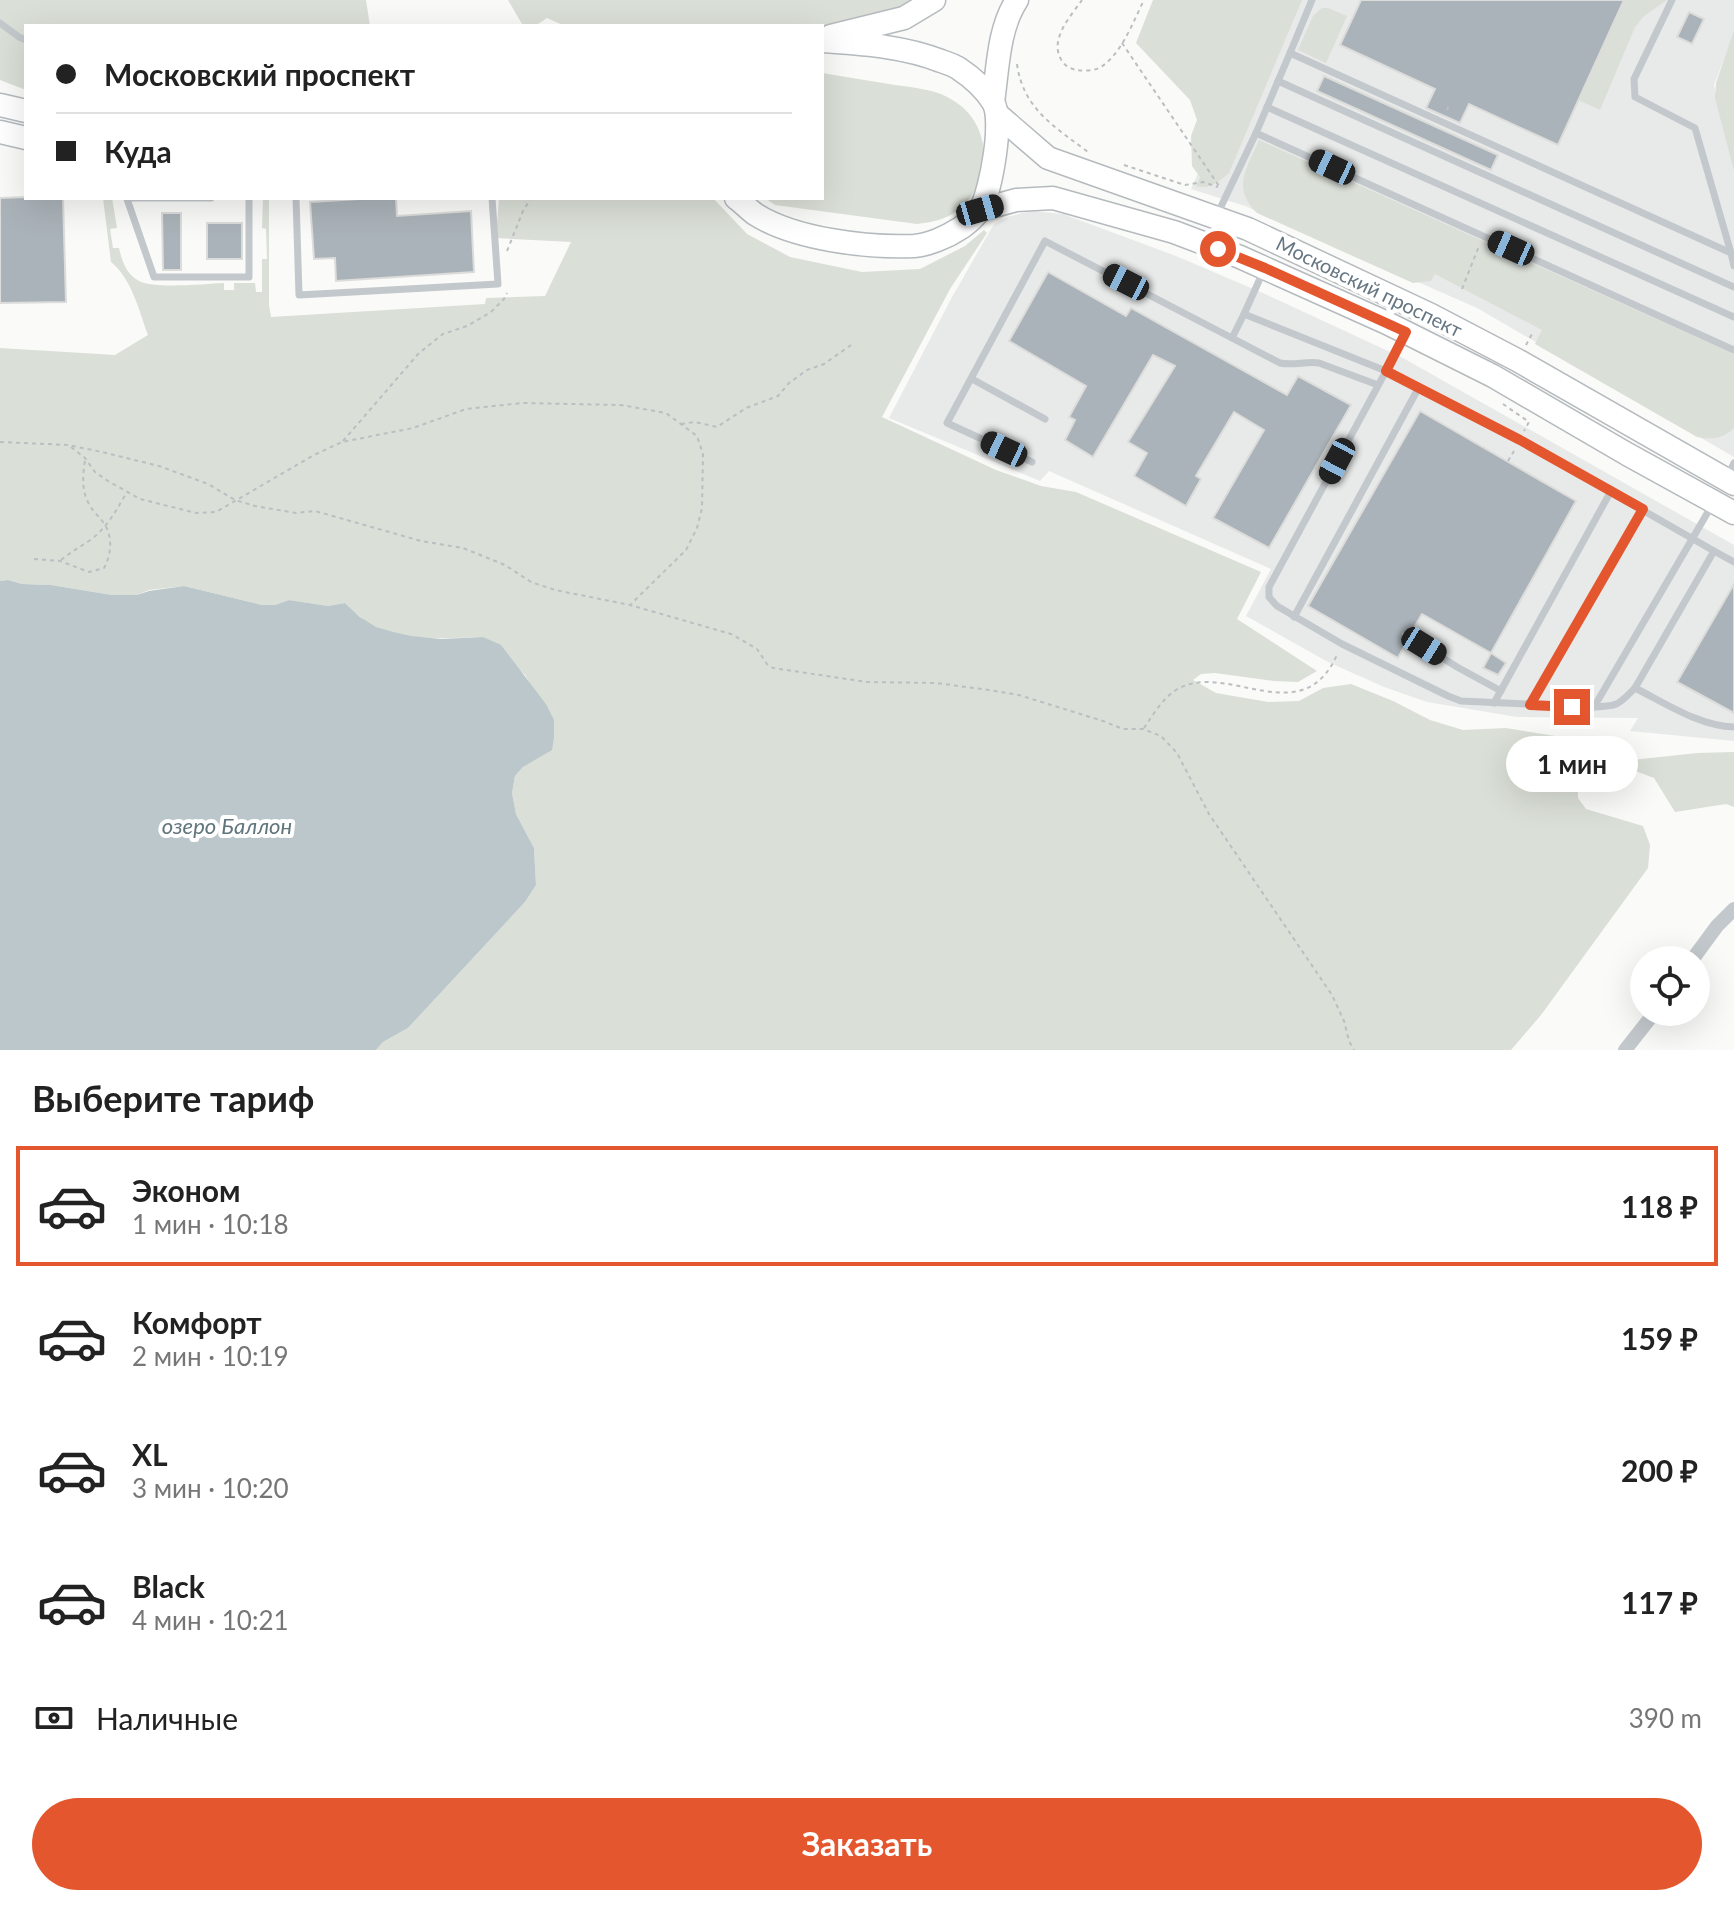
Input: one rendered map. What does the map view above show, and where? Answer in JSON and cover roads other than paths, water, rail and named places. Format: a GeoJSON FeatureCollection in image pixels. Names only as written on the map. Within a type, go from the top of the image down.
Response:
{"type":"FeatureCollection","features":[{"type":"Feature","properties":{"kind":"main road"},"geometry":{"type":"LineString","coordinates":[[824,39],[904,18],[934,0]]}},
{"type":"Feature","properties":{"kind":"main road"},"geometry":{"type":"LineString","coordinates":[[739,200],[755,214],[787,228],[846,244],[916,246],[960,229],[980,210],[992,169],[1002,36],[1009,12],[1017,0]]}},
{"type":"Feature","properties":{"kind":"main road","name":"Московский проспект"},"geometry":{"type":"LineString","coordinates":[[824,40],[922,53],[957,67],[1048,158],[1248,229],[1431,315],[1731,476]]}},
{"type":"Feature","properties":{"kind":"main road"},"geometry":{"type":"LineString","coordinates":[[0,105],[24,111]]}},
{"type":"Feature","properties":{"kind":"main road"},"geometry":{"type":"LineString","coordinates":[[0,132],[24,138]]}},
{"type":"Feature","properties":{"kind":"main road","name":"Московский проспект"},"geometry":{"type":"LineString","coordinates":[[980,210],[1016,200],[1053,198],[1174,232],[1265,268],[1406,332],[1493,376],[1734,513]]}},
{"type":"Feature","properties":{"kind":"main road"},"geometry":{"type":"LineString","coordinates":[[1714,501],[1731,476]]}},
{"type":"Feature","properties":{"kind":"street"},"geometry":{"type":"LineString","coordinates":[[1702,946],[1734,909]]}},
{"type":"Feature","properties":{"kind":"street"},"geometry":{"type":"LineString","coordinates":[[1625,1050],[1644,1026]]}},
{"type":"Feature","properties":{"kind":"lane"},"geometry":{"type":"LineString","coordinates":[[1217,217],[1312,0]]}},
{"type":"Feature","properties":{"kind":"lane"},"geometry":{"type":"LineString","coordinates":[[1672,0],[1634,79],[1635,97],[1695,128],[1734,266]]}},
{"type":"Feature","properties":{"kind":"lane"},"geometry":{"type":"LineString","coordinates":[[0,23],[24,39]]}},
{"type":"Feature","properties":{"kind":"lane"},"geometry":{"type":"LineString","coordinates":[[1290,53],[1731,253]]}},
{"type":"Feature","properties":{"kind":"lane"},"geometry":{"type":"LineString","coordinates":[[1278,81],[1734,287]]}},
{"type":"Feature","properties":{"kind":"lane"},"geometry":{"type":"LineString","coordinates":[[1267,107],[1734,317]]}},
{"type":"Feature","properties":{"kind":"lane"},"geometry":{"type":"LineString","coordinates":[[1256,133],[1734,350]]}},
{"type":"Feature","properties":{"kind":"lane"},"geometry":{"type":"LineString","coordinates":[[127,200],[154,277],[249,277],[249,200]]}},
{"type":"Feature","properties":{"kind":"lane"},"geometry":{"type":"LineString","coordinates":[[296,200],[299,295],[498,284],[492,200]]}},
{"type":"Feature","properties":{"kind":"lane"},"geometry":{"type":"LineString","coordinates":[[1032,462],[947,423],[1045,241],[1280,363],[1319,363],[1378,385]]}},
{"type":"Feature","properties":{"kind":"lane"},"geometry":{"type":"LineString","coordinates":[[1232,338],[1265,268]]}},
{"type":"Feature","properties":{"kind":"lane"},"geometry":{"type":"LineString","coordinates":[[1244,314],[1419,387],[1734,562]]}},
{"type":"Feature","properties":{"kind":"lane"},"geometry":{"type":"LineString","coordinates":[[1406,332],[1269,587],[1269,597],[1277,606],[1342,644],[1461,701],[1612,706],[1620,704],[1635,688],[1714,551]]}},
{"type":"Feature","properties":{"kind":"lane"},"geometry":{"type":"LineString","coordinates":[[972,379],[1045,419]]}},
{"type":"Feature","properties":{"kind":"lane"},"geometry":{"type":"LineString","coordinates":[[1294,617],[1419,387]]}},
{"type":"Feature","properties":{"kind":"lane"},"geometry":{"type":"LineString","coordinates":[[1494,703],[1611,491]]}},
{"type":"Feature","properties":{"kind":"lane"},"geometry":{"type":"LineString","coordinates":[[1594,707],[1714,501]]}},
{"type":"Feature","properties":{"kind":"lane"},"geometry":{"type":"LineString","coordinates":[[1530,705],[1643,509]]}},
{"type":"Feature","properties":{"kind":"lane"},"geometry":{"type":"LineString","coordinates":[[1409,637],[1501,691]]}},
{"type":"Feature","properties":{"kind":"lane"},"geometry":{"type":"LineString","coordinates":[[1635,688],[1694,718],[1734,727]]}},
{"type":"Feature","properties":{"kind":"water","name":"озеро Баллон"},"geometry":{"type":"Polygon","coordinates":[[[0,581],[112,595],[137,595],[184,586],[262,605],[289,600],[328,606],[345,603],[376,627],[393,632],[441,639],[483,637],[501,645],[546,704],[554,720],[552,750],[523,767],[515,776],[512,793],[516,814],[534,848],[536,885],[525,902],[408,1028],[383,1042],[376,1050],[0,1050],[0,581]]]}}]}
